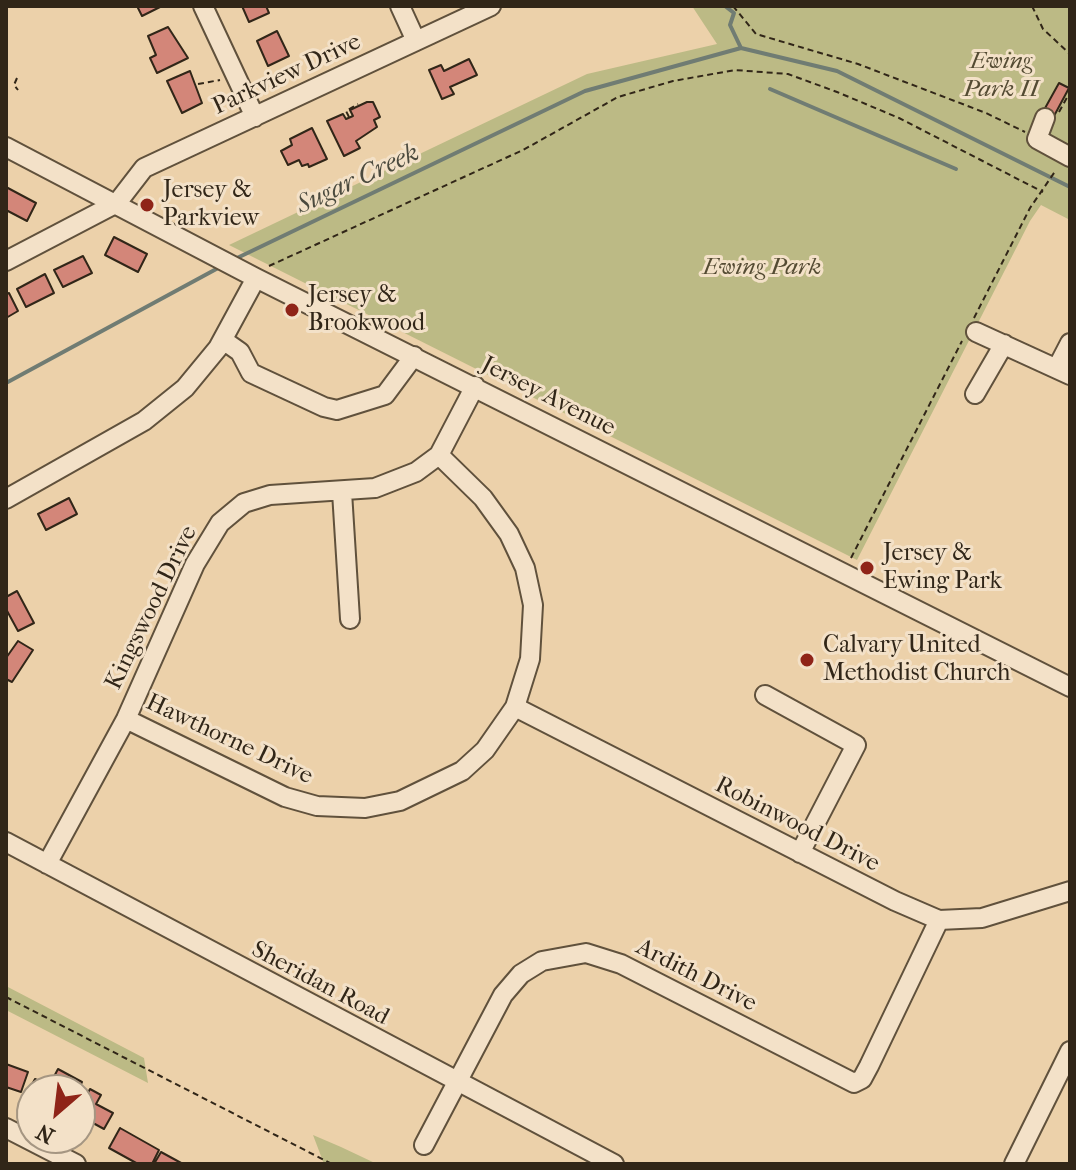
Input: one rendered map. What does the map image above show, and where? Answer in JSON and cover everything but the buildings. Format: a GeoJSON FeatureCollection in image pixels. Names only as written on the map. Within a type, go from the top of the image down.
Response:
{"type":"FeatureCollection","features":[{"type":"Feature","properties":{"kind":"street"},"geometry":{"type":"LineString","coordinates":[[203,6],[255,117]]}},
{"type":"Feature","properties":{"kind":"street"},"geometry":{"type":"LineString","coordinates":[[400,6],[416,41]]}},
{"type":"Feature","properties":{"kind":"street","name":"Parkview Drive"},"geometry":{"type":"LineString","coordinates":[[117,203],[144,168],[491,6]]}},
{"type":"Feature","properties":{"kind":"street"},"geometry":{"type":"LineString","coordinates":[[1045,118],[1037,139],[1064,162]]}},
{"type":"Feature","properties":{"kind":"street","name":"Jersey Avenue"},"geometry":{"type":"LineString","coordinates":[[6,147],[1070,687]]}},
{"type":"Feature","properties":{"kind":"street"},"geometry":{"type":"LineString","coordinates":[[6,261],[117,203]]}},
{"type":"Feature","properties":{"kind":"street"},"geometry":{"type":"LineString","coordinates":[[6,499],[144,421],[185,388],[223,340],[257,272]]}},
{"type":"Feature","properties":{"kind":"street"},"geometry":{"type":"LineString","coordinates":[[969,334],[1004,344],[1064,372],[1070,343]]}},
{"type":"Feature","properties":{"kind":"street"},"geometry":{"type":"LineString","coordinates":[[223,340],[240,352],[251,373],[337,410],[385,395],[414,356]]}},
{"type":"Feature","properties":{"kind":"street"},"geometry":{"type":"LineString","coordinates":[[975,394],[1004,344]]}},
{"type":"Feature","properties":{"kind":"street","name":"Kingswood Drive"},"geometry":{"type":"LineString","coordinates":[[47,864],[126,719],[195,564],[228,515],[244,503],[270,495],[342,492],[390,484],[426,467],[439,455],[475,386]]}},
{"type":"Feature","properties":{"kind":"street","name":"Hawthorne Drive"},"geometry":{"type":"LineString","coordinates":[[126,719],[285,797],[317,806],[351,809],[416,796],[455,775],[485,750],[515,707],[533,643],[533,605],[525,568],[497,514],[439,455]]}},
{"type":"Feature","properties":{"kind":"street"},"geometry":{"type":"LineString","coordinates":[[342,492],[350,619]]}},
{"type":"Feature","properties":{"kind":"street"},"geometry":{"type":"LineString","coordinates":[[765,695],[856,745],[800,853]]}},
{"type":"Feature","properties":{"kind":"street","name":"Robinwood Drive"},"geometry":{"type":"LineString","coordinates":[[515,707],[800,853],[939,920],[982,918],[1070,891]]}},
{"type":"Feature","properties":{"kind":"street","name":"Sheridan Road"},"geometry":{"type":"LineString","coordinates":[[6,842],[614,1164]]}},
{"type":"Feature","properties":{"kind":"street","name":"Ardith Drive"},"geometry":{"type":"LineString","coordinates":[[424,1145],[512,983],[542,961],[577,953],[621,964],[848,1082],[859,1082],[939,920]]}},
{"type":"Feature","properties":{"kind":"street"},"geometry":{"type":"LineString","coordinates":[[1014,1164],[1070,1051]]}},
{"type":"Feature","properties":{"kind":"street"},"geometry":{"type":"LineString","coordinates":[[6,1128],[76,1164]]}},
{"type":"Feature","properties":{"kind":"path"},"geometry":{"type":"LineString","coordinates":[[733,6],[756,34],[858,64],[986,113],[1037,139]]}},
{"type":"Feature","properties":{"kind":"path"},"geometry":{"type":"LineString","coordinates":[[1032,6],[1043,29],[1070,54]]}},
{"type":"Feature","properties":{"kind":"path"},"geometry":{"type":"LineString","coordinates":[[257,272],[523,150],[618,97],[673,81],[735,70],[788,74],[837,92],[899,118],[1043,192]]}},
{"type":"Feature","properties":{"kind":"path"},"geometry":{"type":"LineString","coordinates":[[198,84],[215,82],[234,73]]}},
{"type":"Feature","properties":{"kind":"path"},"geometry":{"type":"LineString","coordinates":[[17,78],[14,85],[18,90]]}},
{"type":"Feature","properties":{"kind":"path"},"geometry":{"type":"LineString","coordinates":[[349,117],[346,111],[358,104]]}},
{"type":"Feature","properties":{"kind":"path"},"geometry":{"type":"LineString","coordinates":[[851,558],[969,334],[1030,208],[1064,162]]}},
{"type":"Feature","properties":{"kind":"path"},"geometry":{"type":"LineString","coordinates":[[6,997],[332,1164]]}},
{"type":"Feature","properties":{"kind":"green space","name":"Ewing Park"},"geometry":{"type":"Polygon","coordinates":[[[692,6],[1070,6],[1070,220],[1041,205],[1030,221],[857,560],[229,245],[587,74],[717,44],[692,6]]]}},
{"type":"Feature","properties":{"kind":"green space"},"geometry":{"type":"Polygon","coordinates":[[[6,986],[144,1058],[148,1083],[6,1010],[6,986]]]}},
{"type":"Feature","properties":{"kind":"green space"},"geometry":{"type":"Polygon","coordinates":[[[313,1135],[341,1147],[377,1164],[324,1164],[313,1135]]]}},
{"type":"Feature","properties":{"kind":"waterway","name":"Sugar Creek"},"geometry":{"type":"LineString","coordinates":[[725,6],[734,13],[730,25],[741,48]]}},
{"type":"Feature","properties":{"kind":"waterway","name":"Sugar Creek"},"geometry":{"type":"LineString","coordinates":[[235,259],[585,91],[741,48],[837,71],[1070,187]]}},
{"type":"Feature","properties":{"kind":"waterway"},"geometry":{"type":"LineString","coordinates":[[770,89],[956,169]]}},
{"type":"Feature","properties":{"kind":"waterway","name":"Sugar Creek"},"geometry":{"type":"LineString","coordinates":[[6,383],[220,267]]}},
{"type":"Feature","properties":{"kind":"place","name":"Jersey & Parkview"},"geometry":{"type":"Point","coordinates":[147,205]}},
{"type":"Feature","properties":{"kind":"place","name":"Jersey & Brookwood"},"geometry":{"type":"Point","coordinates":[292,310]}},
{"type":"Feature","properties":{"kind":"place","name":"Jersey & Ewing Park"},"geometry":{"type":"Point","coordinates":[867,568]}},
{"type":"Feature","properties":{"kind":"place","name":"Calvary United Methodist Church"},"geometry":{"type":"Point","coordinates":[807,660]}},
{"type":"Feature","properties":{"kind":"park label","name":"Ewing Park II"},"geometry":{"type":"Point","coordinates":[1001,76]}}]}
